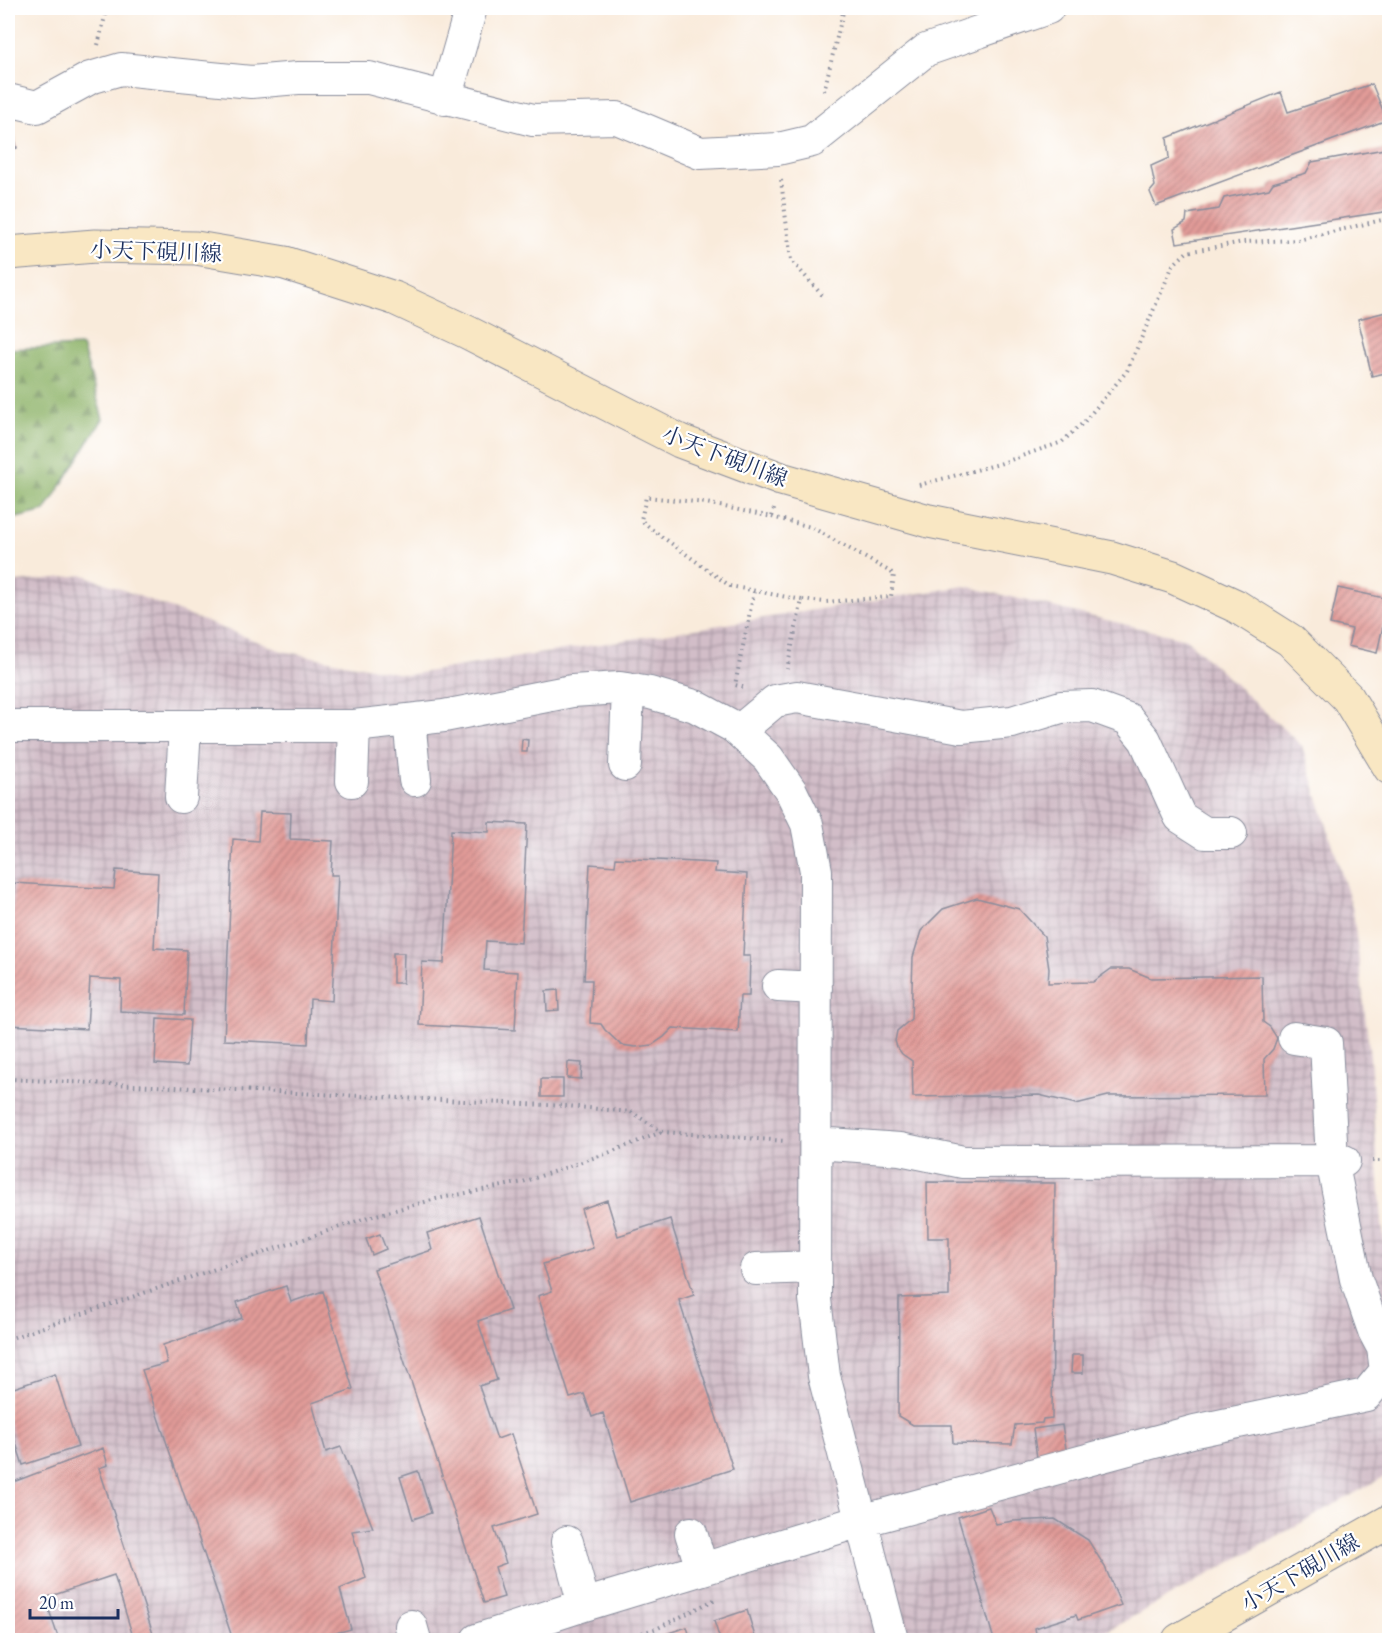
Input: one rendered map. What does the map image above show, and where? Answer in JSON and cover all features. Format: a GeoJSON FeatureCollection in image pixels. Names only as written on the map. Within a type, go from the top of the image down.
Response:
{"type":"FeatureCollection","features":[{"type":"Feature","properties":{"kind":"main road","name":"小天下硯川線"},"geometry":{"type":"LineString","coordinates":[[8,253],[95,246],[196,248],[285,262],[394,298],[468,332],[680,441],[781,479],[929,521],[1113,558],[1173,577],[1236,606],[1290,640],[1348,698],[1389,768]]}},
{"type":"Feature","properties":{"kind":"main road","name":"小天下硯川線"},"geometry":{"type":"LineString","coordinates":[[1179,1641],[1389,1521]]}},
{"type":"Feature","properties":{"kind":"street"},"geometry":{"type":"LineString","coordinates":[[444,99],[471,8]]}},
{"type":"Feature","properties":{"kind":"street"},"geometry":{"type":"LineString","coordinates":[[8,100],[37,107],[90,78],[121,69],[251,82],[298,78],[369,78],[533,120],[617,118],[699,153],[778,149],[812,141],[926,50],[1048,8]]}},
{"type":"Feature","properties":{"kind":"street"},"geometry":{"type":"LineString","coordinates":[[8,726],[354,726],[444,716],[572,691],[620,688],[650,693],[695,706],[739,731],[768,758],[791,791],[807,824],[816,871],[815,1299],[824,1376],[892,1641]]}},
{"type":"Feature","properties":{"kind":"street"},"geometry":{"type":"LineString","coordinates":[[625,765],[628,689]]}},
{"type":"Feature","properties":{"kind":"street"},"geometry":{"type":"LineString","coordinates":[[739,731],[775,701],[796,697],[961,727],[1012,722],[1060,707],[1092,706],[1128,719],[1144,740],[1180,817],[1205,833],[1231,833]]}},
{"type":"Feature","properties":{"kind":"street"},"geometry":{"type":"LineString","coordinates":[[409,720],[415,780]]}},
{"type":"Feature","properties":{"kind":"street"},"geometry":{"type":"LineString","coordinates":[[352,781],[354,726]]}},
{"type":"Feature","properties":{"kind":"street"},"geometry":{"type":"LineString","coordinates":[[181,797],[185,727]]}},
{"type":"Feature","properties":{"kind":"street"},"geometry":{"type":"LineString","coordinates":[[778,986],[816,988]]}},
{"type":"Feature","properties":{"kind":"street"},"geometry":{"type":"LineString","coordinates":[[477,1641],[584,1605],[861,1521],[1195,1431],[1366,1395],[1386,1371],[1383,1348],[1374,1331],[1356,1279],[1338,1161],[1326,1043],[1294,1038]]}},
{"type":"Feature","properties":{"kind":"street"},"geometry":{"type":"LineString","coordinates":[[816,1143],[900,1149],[963,1162],[1338,1161]]}},
{"type":"Feature","properties":{"kind":"street"},"geometry":{"type":"LineString","coordinates":[[756,1269],[815,1267]]}},
{"type":"Feature","properties":{"kind":"street"},"geometry":{"type":"LineString","coordinates":[[691,1533],[702,1569]]}},
{"type":"Feature","properties":{"kind":"street"},"geometry":{"type":"LineString","coordinates":[[567,1542],[584,1605]]}},
{"type":"Feature","properties":{"kind":"path"},"geometry":{"type":"LineString","coordinates":[[812,141],[844,8]]}},
{"type":"Feature","properties":{"kind":"path"},"geometry":{"type":"LineString","coordinates":[[778,149],[791,260],[822,295]]}},
{"type":"Feature","properties":{"kind":"path"},"geometry":{"type":"LineString","coordinates":[[875,506],[911,487],[999,464],[1062,442],[1084,422],[1127,371],[1173,265],[1188,252],[1243,242],[1299,240],[1389,218]]}},
{"type":"Feature","properties":{"kind":"path"},"geometry":{"type":"LineString","coordinates":[[772,517],[781,479]]}},
{"type":"Feature","properties":{"kind":"path"},"geometry":{"type":"LineString","coordinates":[[646,496],[706,503],[811,527],[894,574],[891,597],[825,602],[754,592],[730,586],[650,528],[641,520],[646,496]]}},
{"type":"Feature","properties":{"kind":"path"},"geometry":{"type":"LineString","coordinates":[[747,688],[735,685],[754,592]]}},
{"type":"Feature","properties":{"kind":"path"},"geometry":{"type":"LineString","coordinates":[[786,673],[802,600]]}},
{"type":"Feature","properties":{"kind":"path"},"geometry":{"type":"LineString","coordinates":[[8,1079],[567,1106],[631,1112],[663,1132]]}},
{"type":"Feature","properties":{"kind":"path"},"geometry":{"type":"LineString","coordinates":[[8,1339],[369,1217],[436,1199],[523,1182],[663,1132],[816,1143]]}},
{"type":"Feature","properties":{"kind":"shaded area"},"geometry":{"type":"Polygon","coordinates":[[[84,575],[282,651],[407,675],[965,586],[1186,639],[1302,746],[1353,910],[1370,1057],[1382,1223],[1389,1270],[1389,1474],[1091,1640],[8,1640],[8,583],[84,575]]]}},
{"type":"Feature","properties":{"kind":"green space"},"geometry":{"type":"Polygon","coordinates":[[[82,346],[103,419],[45,511],[8,520],[8,349],[82,346]]]}},
{"type":"Feature","properties":{"kind":"building"},"geometry":{"type":"Polygon","coordinates":[[[1372,84],[1387,120],[1156,206],[1150,192],[1155,186],[1151,166],[1169,158],[1167,138],[1281,92],[1288,112],[1372,84]]]}},
{"type":"Feature","properties":{"kind":"building"},"geometry":{"type":"Polygon","coordinates":[[[14,135],[17,148],[8,151],[8,137],[14,135]]]}},
{"type":"Feature","properties":{"kind":"building"},"geometry":{"type":"Polygon","coordinates":[[[1390,148],[1390,211],[1177,243],[1174,229],[1186,222],[1187,214],[1219,209],[1224,198],[1269,189],[1273,183],[1306,173],[1312,162],[1390,148]]]}},
{"type":"Feature","properties":{"kind":"building"},"geometry":{"type":"Polygon","coordinates":[[[1390,311],[1390,372],[1372,376],[1358,319],[1390,311]]]}},
{"type":"Feature","properties":{"kind":"building"},"geometry":{"type":"Polygon","coordinates":[[[1338,588],[1389,599],[1377,653],[1348,646],[1352,629],[1330,624],[1338,588]]]}},
{"type":"Feature","properties":{"kind":"building"},"geometry":{"type":"Polygon","coordinates":[[[522,739],[528,740],[527,752],[521,752],[522,739]]]}},
{"type":"Feature","properties":{"kind":"building"},"geometry":{"type":"Polygon","coordinates":[[[260,812],[291,813],[290,839],[333,841],[331,875],[338,875],[332,1001],[310,999],[308,1044],[224,1040],[233,839],[258,841],[260,812]]]}},
{"type":"Feature","properties":{"kind":"building"},"geometry":{"type":"Polygon","coordinates":[[[489,822],[527,824],[521,943],[486,941],[484,970],[518,972],[515,1030],[419,1025],[422,962],[444,963],[451,830],[489,832],[489,822]]]}},
{"type":"Feature","properties":{"kind":"building"},"geometry":{"type":"Polygon","coordinates":[[[616,858],[716,863],[715,872],[747,874],[743,956],[750,956],[749,996],[740,996],[738,1032],[673,1028],[652,1045],[636,1047],[621,1045],[601,1024],[590,1023],[592,980],[584,980],[590,864],[615,866],[616,858]]]}},
{"type":"Feature","properties":{"kind":"building"},"geometry":{"type":"Polygon","coordinates":[[[116,870],[158,873],[154,948],[187,950],[184,1015],[120,1011],[121,980],[90,978],[87,1029],[8,1025],[14,883],[114,889],[116,870]]]}},
{"type":"Feature","properties":{"kind":"building"},"geometry":{"type":"Polygon","coordinates":[[[977,898],[1019,909],[1044,936],[1049,969],[1048,983],[1093,982],[1111,969],[1129,969],[1151,978],[1262,976],[1263,1022],[1270,1027],[1277,1038],[1273,1049],[1264,1059],[1265,1095],[1108,1096],[1076,1104],[1039,1095],[913,1097],[912,1061],[902,1054],[895,1041],[897,1031],[911,1019],[913,957],[921,931],[943,909],[977,898]]]}},
{"type":"Feature","properties":{"kind":"building"},"geometry":{"type":"Polygon","coordinates":[[[393,953],[404,953],[403,983],[393,983],[393,953]]]}},
{"type":"Feature","properties":{"kind":"building"},"geometry":{"type":"Polygon","coordinates":[[[558,990],[559,1010],[547,1011],[546,991],[558,990]]]}},
{"type":"Feature","properties":{"kind":"building"},"geometry":{"type":"Polygon","coordinates":[[[157,1018],[190,1020],[187,1066],[155,1064],[157,1018]]]}},
{"type":"Feature","properties":{"kind":"building"},"geometry":{"type":"Polygon","coordinates":[[[568,1062],[582,1063],[581,1079],[567,1078],[568,1062]]]}},
{"type":"Feature","properties":{"kind":"building"},"geometry":{"type":"Polygon","coordinates":[[[541,1079],[563,1079],[563,1097],[541,1097],[541,1079]]]}},
{"type":"Feature","properties":{"kind":"building"},"geometry":{"type":"Polygon","coordinates":[[[927,1182],[1055,1183],[1052,1418],[1043,1419],[1042,1423],[1015,1425],[1012,1444],[953,1443],[952,1425],[913,1425],[898,1416],[899,1298],[949,1296],[949,1238],[928,1238],[927,1182]]]}},
{"type":"Feature","properties":{"kind":"building"},"geometry":{"type":"Polygon","coordinates":[[[607,1200],[618,1236],[670,1219],[694,1295],[679,1300],[733,1469],[630,1502],[603,1413],[592,1417],[584,1394],[570,1398],[538,1296],[552,1291],[543,1264],[593,1248],[581,1209],[607,1200]]]}},
{"type":"Feature","properties":{"kind":"building"},"geometry":{"type":"Polygon","coordinates":[[[479,1216],[510,1310],[478,1321],[497,1380],[479,1386],[497,1439],[511,1434],[537,1514],[494,1528],[506,1563],[495,1567],[504,1597],[484,1603],[374,1269],[432,1250],[427,1233],[479,1216]]]}},
{"type":"Feature","properties":{"kind":"building"},"geometry":{"type":"Polygon","coordinates":[[[380,1234],[386,1249],[372,1255],[366,1239],[380,1234]]]}},
{"type":"Feature","properties":{"kind":"building"},"geometry":{"type":"Polygon","coordinates":[[[286,1286],[291,1302],[323,1291],[353,1389],[312,1403],[326,1452],[341,1447],[373,1528],[352,1531],[366,1578],[340,1589],[351,1629],[310,1640],[233,1640],[142,1370],[167,1363],[163,1345],[242,1318],[237,1302],[286,1286]]]}},
{"type":"Feature","properties":{"kind":"building"},"geometry":{"type":"Polygon","coordinates":[[[1072,1355],[1083,1355],[1083,1373],[1071,1373],[1072,1355]]]}},
{"type":"Feature","properties":{"kind":"building"},"geometry":{"type":"Polygon","coordinates":[[[55,1374],[78,1447],[23,1465],[8,1419],[8,1390],[55,1374]]]}},
{"type":"Feature","properties":{"kind":"building"},"geometry":{"type":"Polygon","coordinates":[[[1062,1425],[1067,1454],[1037,1458],[1033,1429],[1062,1425]]]}},
{"type":"Feature","properties":{"kind":"building"},"geometry":{"type":"Polygon","coordinates":[[[103,1448],[108,1465],[99,1468],[154,1637],[134,1640],[114,1575],[45,1598],[59,1640],[8,1640],[8,1484],[103,1448]]]}},
{"type":"Feature","properties":{"kind":"building"},"geometry":{"type":"Polygon","coordinates":[[[418,1471],[431,1513],[413,1519],[400,1477],[418,1471]]]}},
{"type":"Feature","properties":{"kind":"building"},"geometry":{"type":"Polygon","coordinates":[[[989,1507],[996,1524],[1055,1519],[1088,1540],[1105,1567],[1121,1605],[1078,1620],[1076,1615],[1035,1628],[1037,1640],[994,1640],[958,1517],[989,1507]]]}},
{"type":"Feature","properties":{"kind":"building"},"geometry":{"type":"Polygon","coordinates":[[[747,1610],[756,1640],[720,1640],[714,1621],[747,1610]]]}},
{"type":"Feature","properties":{"kind":"building"},"geometry":{"type":"Polygon","coordinates":[[[687,1627],[691,1640],[647,1640],[687,1627]]]}}]}
